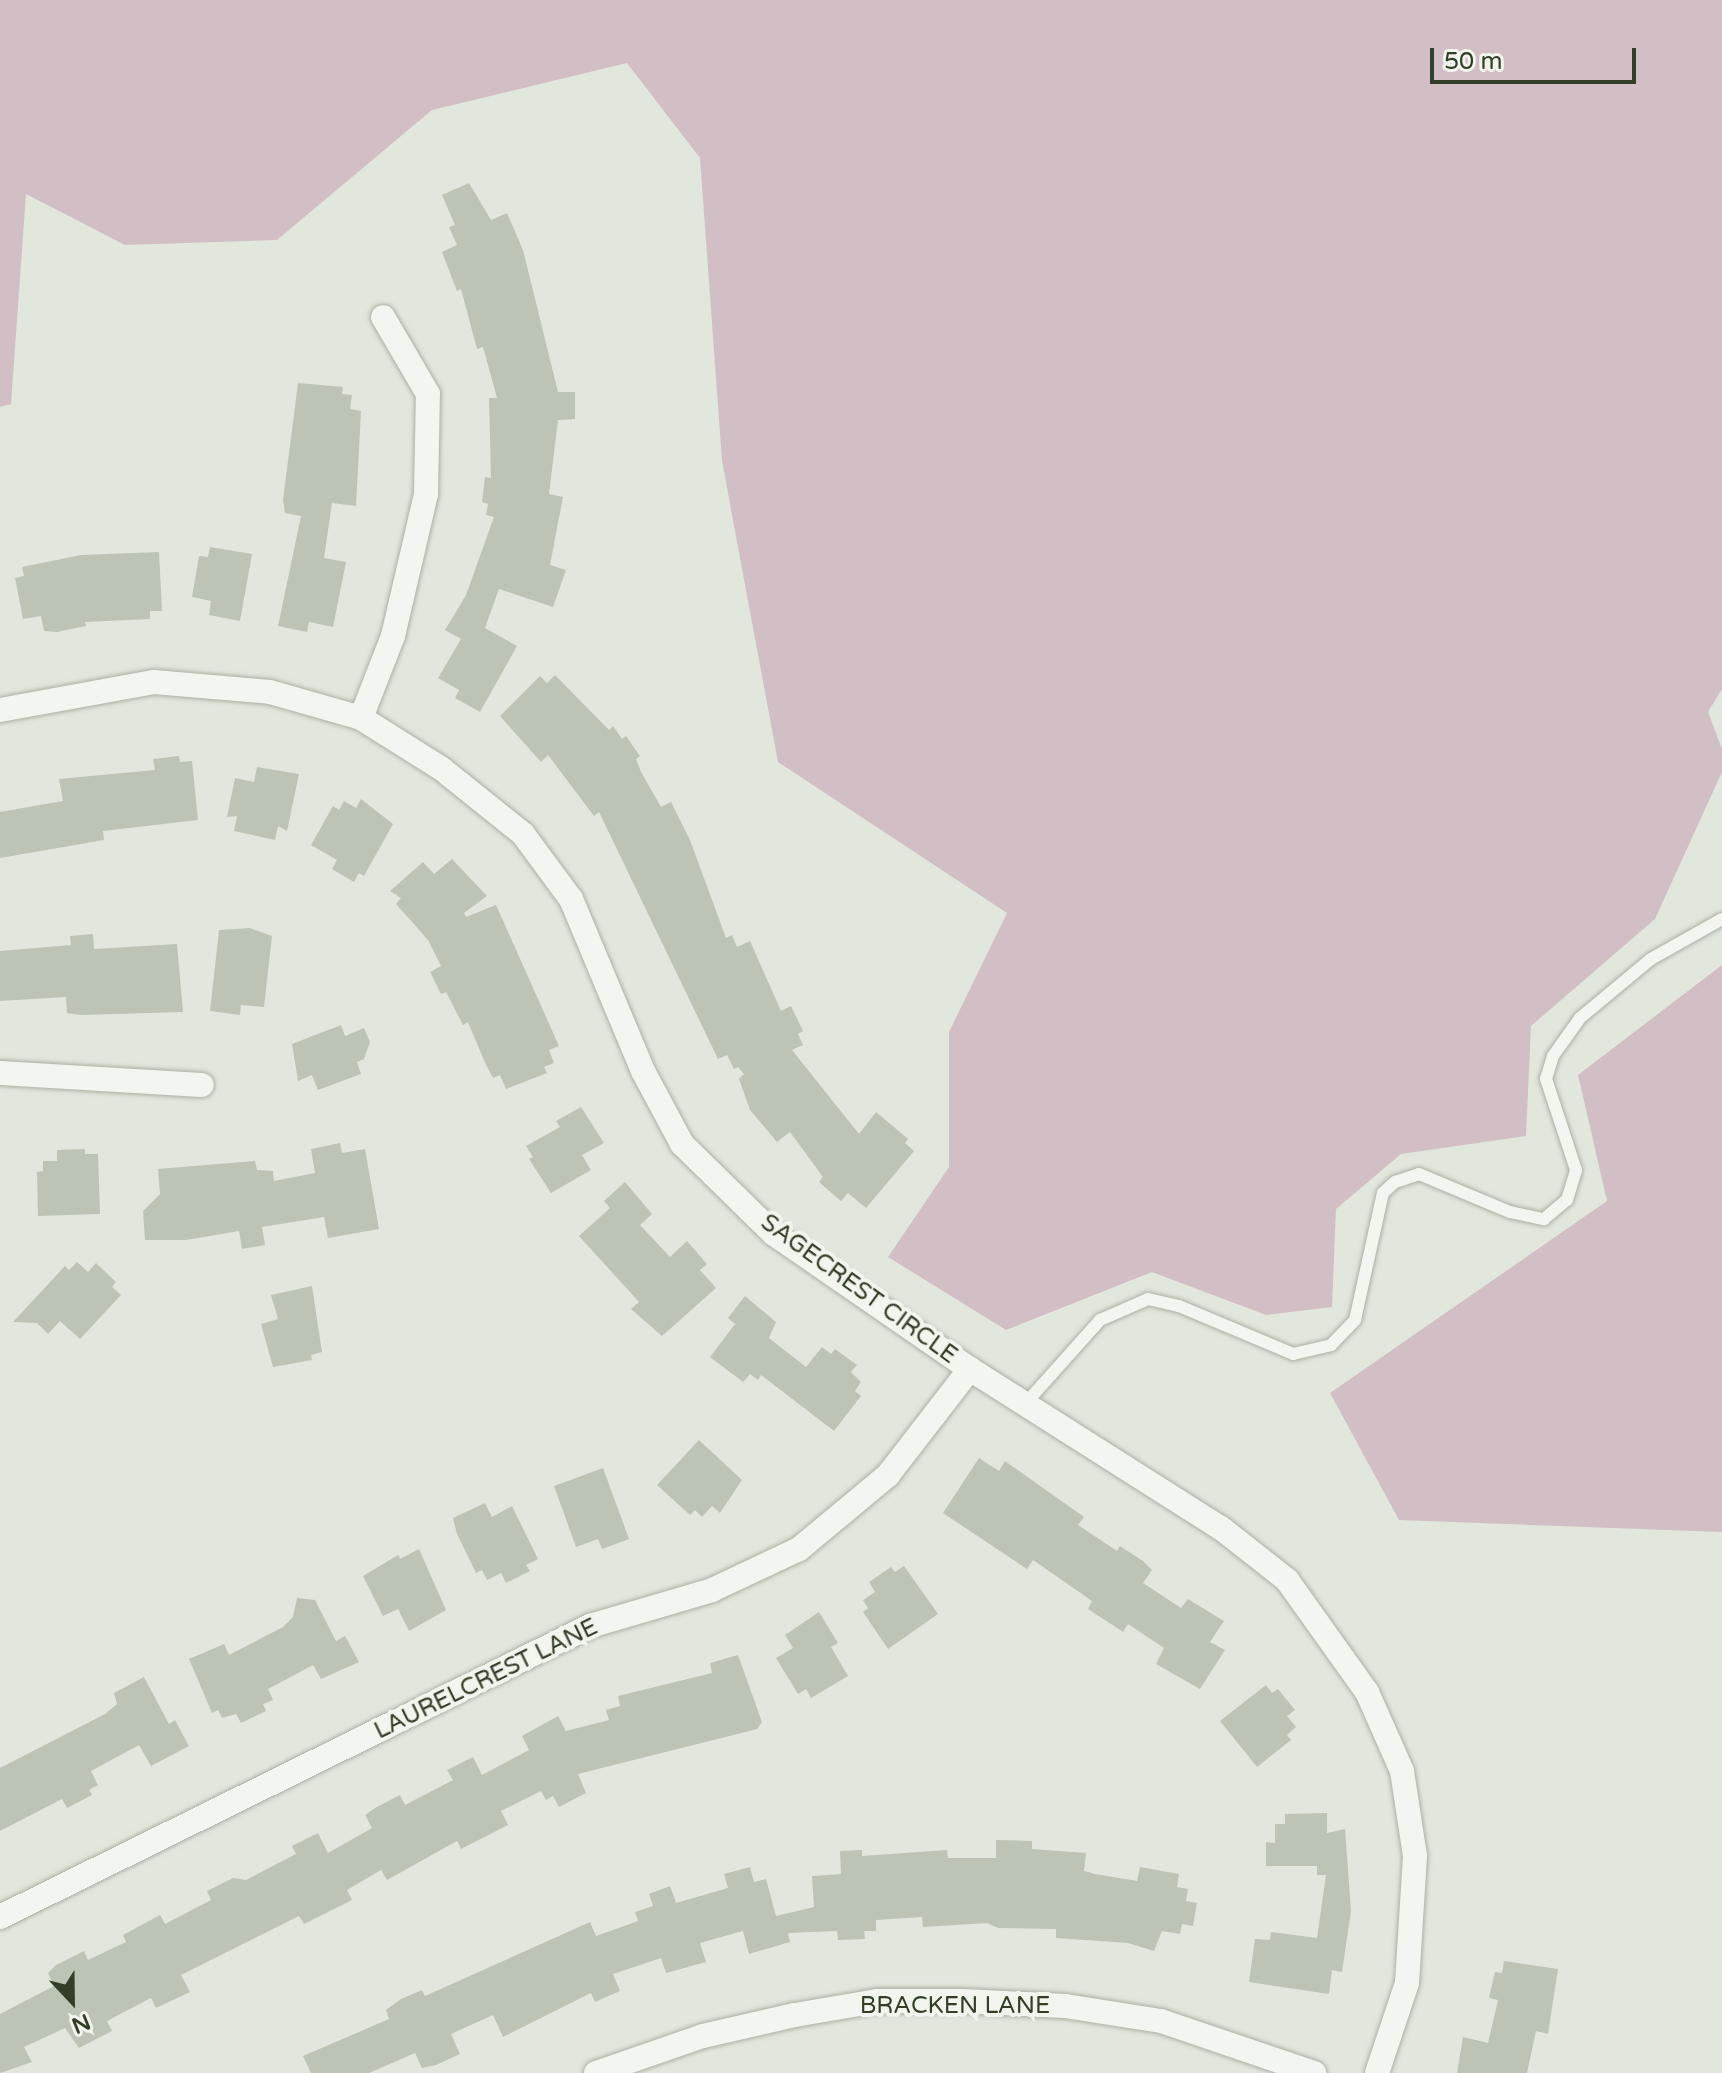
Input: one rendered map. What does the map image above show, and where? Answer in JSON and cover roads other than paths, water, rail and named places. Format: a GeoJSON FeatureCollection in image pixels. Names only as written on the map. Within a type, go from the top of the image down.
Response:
{"type":"FeatureCollection","features":[{"type":"Feature","properties":{"kind":"street"},"geometry":{"type":"LineString","coordinates":[[361,718],[393,636],[426,494],[428,394],[383,317]]}},
{"type":"Feature","properties":{"kind":"street","name":"SAGECREST CIRCLE"},"geometry":{"type":"LineString","coordinates":[[0,710],[154,682],[270,692],[361,718],[442,769],[523,834],[571,899],[643,1071],[682,1144],[774,1234],[970,1369],[1221,1528],[1287,1580],[1367,1692],[1402,1771],[1415,1856],[1407,1983],[1377,2073]]}},
{"type":"Feature","properties":{"kind":"street"},"geometry":{"type":"LineString","coordinates":[[0,1073],[202,1085]]}},
{"type":"Feature","properties":{"kind":"street","name":"LAURELCREST LANE"},"geometry":{"type":"LineString","coordinates":[[0,1917],[590,1626],[712,1590],[799,1549],[888,1475],[970,1369]]}},
{"type":"Feature","properties":{"kind":"street","name":"BRACKEN LANE"},"geometry":{"type":"LineString","coordinates":[[596,2073],[703,2036],[795,2015],[877,2001],[962,2001],[1065,2006],[1161,2021],[1314,2073]]}},
{"type":"Feature","properties":{"kind":"lane"},"geometry":{"type":"LineString","coordinates":[[1025,1404],[1100,1320],[1148,1299],[1179,1306],[1293,1354],[1331,1345],[1355,1320],[1383,1193],[1395,1182],[1419,1174],[1510,1212],[1544,1219],[1567,1200],[1576,1170],[1546,1079],[1553,1056],[1580,1018],[1651,959],[1722,919]]}}]}
